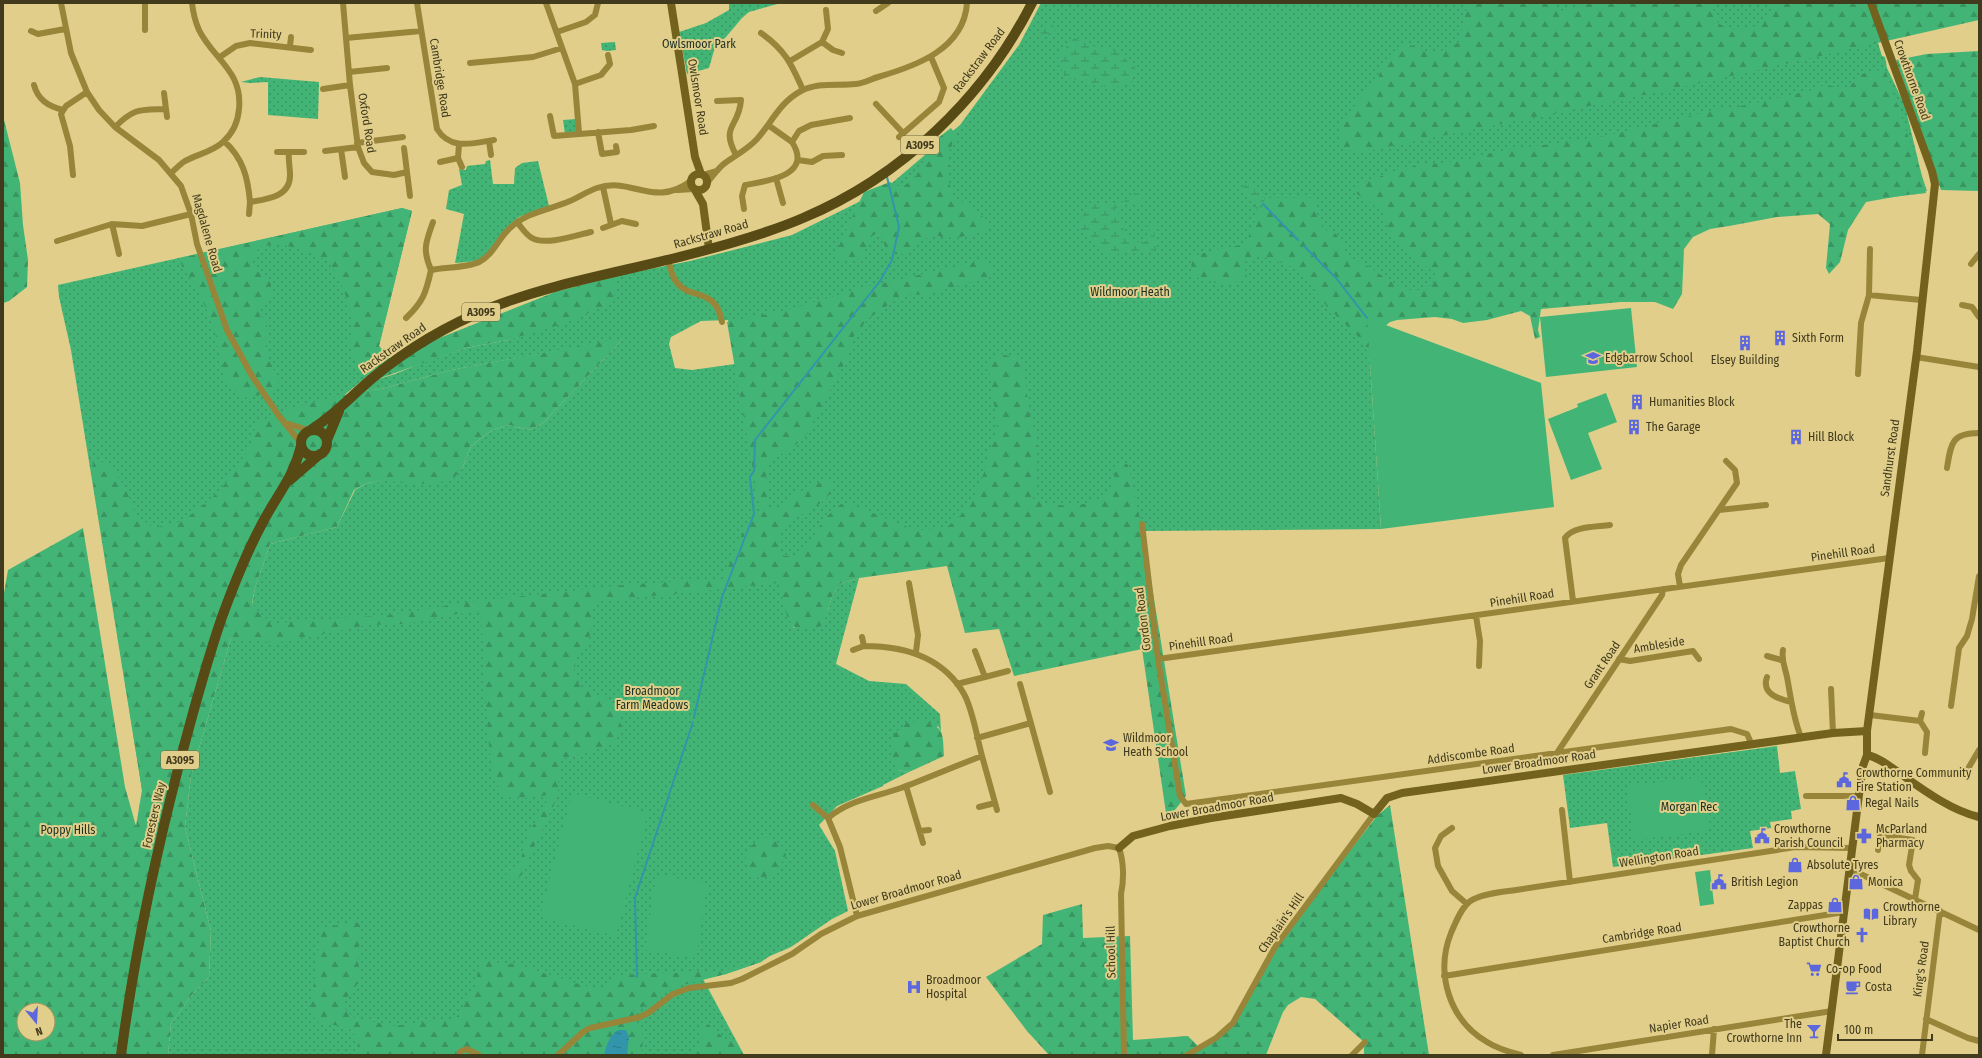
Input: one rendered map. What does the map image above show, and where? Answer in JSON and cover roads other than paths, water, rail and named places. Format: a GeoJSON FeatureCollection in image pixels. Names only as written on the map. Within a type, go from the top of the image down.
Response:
{"type":"FeatureCollection","features":[{"type":"Feature","properties":{"kind":"main road","name":"Rackstraw Road"},"geometry":{"type":"LineString","coordinates":[[310,430],[397,359],[429,337],[468,318],[506,302],[532,294],[709,249],[803,218],[840,200],[890,169],[927,139],[975,90],[1007,48],[1032,3]]}},
{"type":"Feature","properties":{"kind":"main road","name":"Rackstraw Road"},"geometry":{"type":"LineString","coordinates":[[327,440],[340,407]]}},
{"type":"Feature","properties":{"kind":"main road"},"geometry":{"type":"LineString","coordinates":[[310,430],[320,431],[327,440],[326,448],[320,454],[314,456],[308,454],[301,444],[303,435],[310,430]]}},
{"type":"Feature","properties":{"kind":"main road","name":"Foresters Way"},"geometry":{"type":"LineString","coordinates":[[121,1055],[151,884],[178,770],[205,672],[220,623],[246,557],[265,518],[289,481],[301,444]]}},
{"type":"Feature","properties":{"kind":"main road","name":"Foresters Way"},"geometry":{"type":"LineString","coordinates":[[289,481],[320,454]]}},
{"type":"Feature","properties":{"kind":"street","name":"Magdalene Road"},"geometry":{"type":"LineString","coordinates":[[61,3],[70,53],[87,92],[99,110],[115,127],[159,160],[181,186],[191,214],[198,244],[227,330],[252,376],[279,416],[286,422],[301,444]]}},
{"type":"Feature","properties":{"kind":"street"},"geometry":{"type":"LineString","coordinates":[[145,3],[145,30]]}},
{"type":"Feature","properties":{"kind":"street"},"geometry":{"type":"LineString","coordinates":[[171,173],[185,161],[215,148],[224,141],[235,125],[240,102],[237,84],[232,73],[199,31],[194,16],[192,3]]}},
{"type":"Feature","properties":{"kind":"street","name":"Oxford Road"},"geometry":{"type":"LineString","coordinates":[[343,3],[350,85],[358,145],[364,164],[372,172],[394,175],[407,172]]}},
{"type":"Feature","properties":{"kind":"street","name":"Cambridge Road"},"geometry":{"type":"LineString","coordinates":[[417,3],[437,129],[442,136],[449,141],[459,144]]}},
{"type":"Feature","properties":{"kind":"street"},"geometry":{"type":"LineString","coordinates":[[546,3],[575,84],[579,133]]}},
{"type":"Feature","properties":{"kind":"street"},"geometry":{"type":"LineString","coordinates":[[557,32],[586,22],[595,15],[598,3]]}},
{"type":"Feature","properties":{"kind":"street","name":"Owlsmoor Road"},"geometry":{"type":"LineString","coordinates":[[671,3],[696,163],[702,174]]}},
{"type":"Feature","properties":{"kind":"street"},"geometry":{"type":"LineString","coordinates":[[876,10],[888,3]]}},
{"type":"Feature","properties":{"kind":"street"},"geometry":{"type":"LineString","coordinates":[[431,270],[478,263],[493,252],[508,229],[528,215],[569,201],[603,187],[614,186],[652,193],[676,190],[703,190],[717,171],[757,139],[782,105],[803,90],[833,84],[856,84],[892,74],[931,57],[946,47],[958,32],[966,13],[967,3]]}},
{"type":"Feature","properties":{"kind":"street","name":"Crowthorne Road"},"geometry":{"type":"LineString","coordinates":[[1871,3],[1930,165]]}},
{"type":"Feature","properties":{"kind":"street"},"geometry":{"type":"LineString","coordinates":[[790,61],[822,42],[828,30],[826,10]]}},
{"type":"Feature","properties":{"kind":"street"},"geometry":{"type":"LineString","coordinates":[[31,31],[38,34],[65,28]]}},
{"type":"Feature","properties":{"kind":"street"},"geometry":{"type":"LineString","coordinates":[[346,38],[421,31]]}},
{"type":"Feature","properties":{"kind":"street"},"geometry":{"type":"LineString","coordinates":[[761,33],[775,43],[790,61],[803,90]]}},
{"type":"Feature","properties":{"kind":"street","name":"Trinity"},"geometry":{"type":"LineString","coordinates":[[290,46],[291,37]]}},
{"type":"Feature","properties":{"kind":"street"},"geometry":{"type":"LineString","coordinates":[[822,42],[833,50],[842,53]]}},
{"type":"Feature","properties":{"kind":"street","name":"Trinity"},"geometry":{"type":"LineString","coordinates":[[220,56],[236,46],[250,43],[290,46],[311,50]]}},
{"type":"Feature","properties":{"kind":"street"},"geometry":{"type":"LineString","coordinates":[[470,63],[532,57],[562,48]]}},
{"type":"Feature","properties":{"kind":"street"},"geometry":{"type":"LineString","coordinates":[[575,84],[601,75],[610,64],[608,55]]}},
{"type":"Feature","properties":{"kind":"street"},"geometry":{"type":"LineString","coordinates":[[876,104],[901,135],[939,102],[944,88],[931,57]]}},
{"type":"Feature","properties":{"kind":"street"},"geometry":{"type":"LineString","coordinates":[[349,72],[387,68]]}},
{"type":"Feature","properties":{"kind":"street"},"geometry":{"type":"LineString","coordinates":[[34,84],[43,101],[52,107],[63,110]]}},
{"type":"Feature","properties":{"kind":"street"},"geometry":{"type":"LineString","coordinates":[[323,89],[350,85]]}},
{"type":"Feature","properties":{"kind":"street"},"geometry":{"type":"LineString","coordinates":[[73,174],[70,146],[62,119],[63,110],[87,92]]}},
{"type":"Feature","properties":{"kind":"street"},"geometry":{"type":"LineString","coordinates":[[164,94],[165,109],[168,117]]}},
{"type":"Feature","properties":{"kind":"street"},"geometry":{"type":"LineString","coordinates":[[717,101],[741,100],[740,112],[729,130],[730,142],[736,155]]}},
{"type":"Feature","properties":{"kind":"street"},"geometry":{"type":"LineString","coordinates":[[115,127],[127,115],[137,110],[165,109]]}},
{"type":"Feature","properties":{"kind":"street"},"geometry":{"type":"LineString","coordinates":[[550,116],[554,136],[631,130],[654,126]]}},
{"type":"Feature","properties":{"kind":"street"},"geometry":{"type":"LineString","coordinates":[[792,142],[799,131],[810,124],[850,118]]}},
{"type":"Feature","properties":{"kind":"street"},"geometry":{"type":"LineString","coordinates":[[744,209],[742,196],[745,185],[776,178],[792,170],[798,160],[797,151],[792,142],[768,126]]}},
{"type":"Feature","properties":{"kind":"street"},"geometry":{"type":"LineString","coordinates":[[598,132],[602,154],[617,152],[616,146]]}},
{"type":"Feature","properties":{"kind":"street"},"geometry":{"type":"LineString","coordinates":[[325,151],[404,137]]}},
{"type":"Feature","properties":{"kind":"street"},"geometry":{"type":"LineString","coordinates":[[224,141],[235,150],[244,168],[249,183],[250,214]]}},
{"type":"Feature","properties":{"kind":"street"},"geometry":{"type":"LineString","coordinates":[[462,167],[458,158],[459,144],[492,141],[491,156]]}},
{"type":"Feature","properties":{"kind":"street"},"geometry":{"type":"LineString","coordinates":[[404,148],[410,196]]}},
{"type":"Feature","properties":{"kind":"street","name":"Owlsmoor Road"},"geometry":{"type":"LineString","coordinates":[[691,179],[694,148]]}},
{"type":"Feature","properties":{"kind":"street"},"geometry":{"type":"LineString","coordinates":[[341,149],[345,177]]}},
{"type":"Feature","properties":{"kind":"street"},"geometry":{"type":"LineString","coordinates":[[277,152],[304,152]]}},
{"type":"Feature","properties":{"kind":"street"},"geometry":{"type":"LineString","coordinates":[[250,202],[272,199],[283,193],[289,184],[289,152]]}},
{"type":"Feature","properties":{"kind":"street"},"geometry":{"type":"LineString","coordinates":[[798,160],[812,162],[823,156],[842,154]]}},
{"type":"Feature","properties":{"kind":"street"},"geometry":{"type":"LineString","coordinates":[[440,162],[458,158]]}},
{"type":"Feature","properties":{"kind":"street","name":"Sandhurst Road"},"geometry":{"type":"LineString","coordinates":[[1826,1055],[1863,766],[1867,755],[1867,731],[1916,357],[1921,300],[1935,184],[1930,165]]}},
{"type":"Feature","properties":{"kind":"street"},"geometry":{"type":"LineString","coordinates":[[676,190],[696,174],[717,171]]}},
{"type":"Feature","properties":{"kind":"street"},"geometry":{"type":"LineString","coordinates":[[702,174],[706,178],[707,185],[703,204],[709,249]]}},
{"type":"Feature","properties":{"kind":"street"},"geometry":{"type":"LineString","coordinates":[[776,178],[783,203]]}},
{"type":"Feature","properties":{"kind":"street"},"geometry":{"type":"LineString","coordinates":[[691,179],[691,186],[703,204]]}},
{"type":"Feature","properties":{"kind":"street"},"geometry":{"type":"LineString","coordinates":[[603,187],[611,224]]}},
{"type":"Feature","properties":{"kind":"street"},"geometry":{"type":"LineString","coordinates":[[57,241],[112,224],[142,226],[191,214]]}},
{"type":"Feature","properties":{"kind":"street"},"geometry":{"type":"LineString","coordinates":[[406,318],[418,307],[425,295],[431,270],[425,256],[425,247],[433,222]]}},
{"type":"Feature","properties":{"kind":"street"},"geometry":{"type":"LineString","coordinates":[[517,222],[534,240],[543,242],[591,232]]}},
{"type":"Feature","properties":{"kind":"street"},"geometry":{"type":"LineString","coordinates":[[604,228],[611,224],[622,222],[636,224]]}},
{"type":"Feature","properties":{"kind":"street"},"geometry":{"type":"LineString","coordinates":[[112,224],[119,254]]}},
{"type":"Feature","properties":{"kind":"street"},"geometry":{"type":"LineString","coordinates":[[1858,374],[1861,323],[1868,296],[1870,249]]}},
{"type":"Feature","properties":{"kind":"street"},"geometry":{"type":"LineString","coordinates":[[1971,264],[1979,254]]}},
{"type":"Feature","properties":{"kind":"street"},"geometry":{"type":"LineString","coordinates":[[668,260],[674,279],[688,291],[714,301],[720,312],[722,322]]}},
{"type":"Feature","properties":{"kind":"street"},"geometry":{"type":"LineString","coordinates":[[1868,296],[1921,300]]}},
{"type":"Feature","properties":{"kind":"street"},"geometry":{"type":"LineString","coordinates":[[1962,305],[1972,307],[1979,317]]}},
{"type":"Feature","properties":{"kind":"street"},"geometry":{"type":"LineString","coordinates":[[1916,357],[1979,366]]}},
{"type":"Feature","properties":{"kind":"street","name":"Magdalene Road"},"geometry":{"type":"LineString","coordinates":[[286,422],[310,430]]}},
{"type":"Feature","properties":{"kind":"street"},"geometry":{"type":"LineString","coordinates":[[1947,468],[1950,448],[1956,438],[1961,435],[1979,434]]}},
{"type":"Feature","properties":{"kind":"street"},"geometry":{"type":"LineString","coordinates":[[1680,587],[1678,574],[1681,565],[1737,483],[1735,470],[1726,461]]}},
{"type":"Feature","properties":{"kind":"street"},"geometry":{"type":"LineString","coordinates":[[1719,510],[1766,505]]}},
{"type":"Feature","properties":{"kind":"street","name":"Gordon Road"},"geometry":{"type":"LineString","coordinates":[[1142,524],[1158,659],[1180,796],[1186,804]]}},
{"type":"Feature","properties":{"kind":"street"},"geometry":{"type":"LineString","coordinates":[[1573,602],[1565,538],[1568,533],[1574,531],[1610,525]]}},
{"type":"Feature","properties":{"kind":"street","name":"Pinehill Road"},"geometry":{"type":"LineString","coordinates":[[1158,659],[1889,558]]}},
{"type":"Feature","properties":{"kind":"street"},"geometry":{"type":"LineString","coordinates":[[1951,706],[1959,648],[1967,636],[1972,619],[1979,576]]}},
{"type":"Feature","properties":{"kind":"street"},"geometry":{"type":"LineString","coordinates":[[909,583],[918,635],[916,652]]}},
{"type":"Feature","properties":{"kind":"street","name":"Grant Road"},"geometry":{"type":"LineString","coordinates":[[1556,753],[1662,595],[1663,589]]}},
{"type":"Feature","properties":{"kind":"street"},"geometry":{"type":"LineString","coordinates":[[1476,616],[1480,641],[1479,666]]}},
{"type":"Feature","properties":{"kind":"street"},"geometry":{"type":"LineString","coordinates":[[862,637],[864,646]]}},
{"type":"Feature","properties":{"kind":"street"},"geometry":{"type":"LineString","coordinates":[[853,650],[864,646],[899,648],[916,652],[932,661],[948,674],[964,695],[997,810]]}},
{"type":"Feature","properties":{"kind":"street"},"geometry":{"type":"LineString","coordinates":[[1782,650],[1781,660],[1786,675],[1793,719],[1801,737]]}},
{"type":"Feature","properties":{"kind":"street"},"geometry":{"type":"LineString","coordinates":[[975,651],[985,677]]}},
{"type":"Feature","properties":{"kind":"street","name":"Ambleside"},"geometry":{"type":"LineString","coordinates":[[1619,659],[1630,661],[1693,651],[1699,659]]}},
{"type":"Feature","properties":{"kind":"street"},"geometry":{"type":"LineString","coordinates":[[1767,656],[1781,660]]}},
{"type":"Feature","properties":{"kind":"street"},"geometry":{"type":"LineString","coordinates":[[957,684],[1008,671]]}},
{"type":"Feature","properties":{"kind":"street"},"geometry":{"type":"LineString","coordinates":[[1767,677],[1767,687],[1770,694],[1775,698],[1790,702]]}},
{"type":"Feature","properties":{"kind":"street"},"geometry":{"type":"LineString","coordinates":[[1020,684],[1050,792]]}},
{"type":"Feature","properties":{"kind":"street"},"geometry":{"type":"LineString","coordinates":[[1831,689],[1833,732]]}},
{"type":"Feature","properties":{"kind":"street"},"geometry":{"type":"LineString","coordinates":[[1922,713],[1920,721],[1927,732],[1925,753]]}},
{"type":"Feature","properties":{"kind":"street"},"geometry":{"type":"LineString","coordinates":[[1870,715],[1920,721]]}},
{"type":"Feature","properties":{"kind":"street"},"geometry":{"type":"LineString","coordinates":[[977,738],[1031,723]]}},
{"type":"Feature","properties":{"kind":"street","name":"Addiscombe Road"},"geometry":{"type":"LineString","coordinates":[[1186,804],[1731,729],[1747,734],[1752,744]]}},
{"type":"Feature","properties":{"kind":"street","name":"Lower Broadmoor Road"},"geometry":{"type":"LineString","coordinates":[[558,1055],[583,1032],[590,1028],[648,1014],[673,994],[689,988],[731,983],[742,979],[792,954],[821,934],[857,916],[1095,848],[1108,846],[1119,848],[1133,836],[1170,826],[1211,818],[1341,798],[1357,804],[1374,814],[1388,798],[1402,793],[1833,732],[1867,731]]}},
{"type":"Feature","properties":{"kind":"street"},"geometry":{"type":"LineString","coordinates":[[1969,767],[1979,750]]}},
{"type":"Feature","properties":{"kind":"street"},"geometry":{"type":"LineString","coordinates":[[1867,755],[1883,762],[1941,800],[1979,817]]}},
{"type":"Feature","properties":{"kind":"street"},"geometry":{"type":"LineString","coordinates":[[828,818],[838,810],[858,800],[906,786],[982,756]]}},
{"type":"Feature","properties":{"kind":"street"},"geometry":{"type":"LineString","coordinates":[[906,786],[923,843]]}},
{"type":"Feature","properties":{"kind":"street"},"geometry":{"type":"LineString","coordinates":[[1806,796],[1859,796]]}},
{"type":"Feature","properties":{"kind":"street"},"geometry":{"type":"LineString","coordinates":[[979,807],[995,803]]}},
{"type":"Feature","properties":{"kind":"street"},"geometry":{"type":"LineString","coordinates":[[813,804],[828,818],[840,847],[857,916]]}},
{"type":"Feature","properties":{"kind":"street"},"geometry":{"type":"LineString","coordinates":[[1562,810],[1570,882]]}},
{"type":"Feature","properties":{"kind":"street","name":"Chaplain's Hill"},"geometry":{"type":"LineString","coordinates":[[1187,1055],[1216,1038],[1233,1023],[1275,947],[1374,814]]}},
{"type":"Feature","properties":{"kind":"street"},"geometry":{"type":"LineString","coordinates":[[1452,828],[1441,836],[1435,848],[1438,866],[1452,891],[1469,902],[1454,924],[1447,943],[1444,962],[1444,976],[1449,996],[1456,1010],[1470,1027],[1486,1042],[1502,1053],[1522,1055]]}},
{"type":"Feature","properties":{"kind":"street"},"geometry":{"type":"LineString","coordinates":[[920,832],[929,830]]}},
{"type":"Feature","properties":{"kind":"street"},"geometry":{"type":"LineString","coordinates":[[1878,850],[1880,835],[1913,840],[1908,865],[1918,880],[1916,899]]}},
{"type":"Feature","properties":{"kind":"street","name":"Wellington Road"},"geometry":{"type":"LineString","coordinates":[[1469,902],[1489,895],[1795,847],[1852,848]]}},
{"type":"Feature","properties":{"kind":"street","name":"School Hill"},"geometry":{"type":"LineString","coordinates":[[1119,848],[1122,862],[1121,894],[1124,1055]]}},
{"type":"Feature","properties":{"kind":"street"},"geometry":{"type":"LineString","coordinates":[[1850,869],[1979,930]]}},
{"type":"Feature","properties":{"kind":"street","name":"King's Road"},"geometry":{"type":"LineString","coordinates":[[1922,1055],[1940,911]]}},
{"type":"Feature","properties":{"kind":"street","name":"Cambridge Road"},"geometry":{"type":"LineString","coordinates":[[1444,976],[1844,912]]}},
{"type":"Feature","properties":{"kind":"street","name":"Napier Road"},"geometry":{"type":"LineString","coordinates":[[1553,1055],[1832,1011]]}},
{"type":"Feature","properties":{"kind":"street"},"geometry":{"type":"LineString","coordinates":[[1926,1019],[1968,1038],[1979,1041]]}},
{"type":"Feature","properties":{"kind":"street"},"geometry":{"type":"LineString","coordinates":[[1712,1055],[1714,1029]]}},
{"type":"Feature","properties":{"kind":"street"},"geometry":{"type":"LineString","coordinates":[[1352,1055],[1364,1042]]}},
{"type":"Feature","properties":{"kind":"street"},"geometry":{"type":"LineString","coordinates":[[459,1055],[464,1050],[479,1055]]}},
{"type":"Feature","properties":{"kind":"water"},"geometry":{"type":"Polygon","coordinates":[[[618,1030],[626,1030],[629,1037],[627,1055],[604,1055],[610,1038],[618,1030]]]}},
{"type":"Feature","properties":{"kind":"waterway"},"geometry":{"type":"LineString","coordinates":[[694,717],[722,597],[754,514],[750,477],[754,471],[755,440],[880,281],[892,260],[899,227],[887,177]]}},
{"type":"Feature","properties":{"kind":"waterway"},"geometry":{"type":"LineString","coordinates":[[1263,204],[1298,240]]}},
{"type":"Feature","properties":{"kind":"waterway"},"geometry":{"type":"LineString","coordinates":[[1304,246],[1336,278],[1367,318]]}},
{"type":"Feature","properties":{"kind":"waterway"},"geometry":{"type":"LineString","coordinates":[[637,977],[635,898],[693,722]]}},
{"type":"Feature","properties":{"kind":"place","name":"Sixth Form"},"geometry":{"type":"Point","coordinates":[1780,338]}},
{"type":"Feature","properties":{"kind":"place","name":"Elsey Building"},"geometry":{"type":"Point","coordinates":[1745,343]}},
{"type":"Feature","properties":{"kind":"place","name":"Edgbarrow School"},"geometry":{"type":"Point","coordinates":[1593,358]}},
{"type":"Feature","properties":{"kind":"place","name":"Humanities Block"},"geometry":{"type":"Point","coordinates":[1637,402]}},
{"type":"Feature","properties":{"kind":"place","name":"The Garage"},"geometry":{"type":"Point","coordinates":[1634,427]}},
{"type":"Feature","properties":{"kind":"place","name":"Hill Block"},"geometry":{"type":"Point","coordinates":[1796,437]}},
{"type":"Feature","properties":{"kind":"place","name":"Wildmoor Heath School"},"geometry":{"type":"Point","coordinates":[1111,745]}},
{"type":"Feature","properties":{"kind":"place","name":"Crowthorne Community Fire Station"},"geometry":{"type":"Point","coordinates":[1844,780]}},
{"type":"Feature","properties":{"kind":"place","name":"Regal Nails"},"geometry":{"type":"Point","coordinates":[1853,803]}},
{"type":"Feature","properties":{"kind":"place","name":"Crowthorne Parish Council"},"geometry":{"type":"Point","coordinates":[1762,836]}},
{"type":"Feature","properties":{"kind":"place","name":"McParland Pharmacy"},"geometry":{"type":"Point","coordinates":[1864,836]}},
{"type":"Feature","properties":{"kind":"place","name":"Absolute Tyres"},"geometry":{"type":"Point","coordinates":[1795,865]}},
{"type":"Feature","properties":{"kind":"place","name":"British Legion"},"geometry":{"type":"Point","coordinates":[1719,882]}},
{"type":"Feature","properties":{"kind":"place","name":"Monica"},"geometry":{"type":"Point","coordinates":[1856,882]}},
{"type":"Feature","properties":{"kind":"place","name":"Zappas"},"geometry":{"type":"Point","coordinates":[1835,905]}},
{"type":"Feature","properties":{"kind":"place","name":"Crowthorne Library"},"geometry":{"type":"Point","coordinates":[1871,914]}},
{"type":"Feature","properties":{"kind":"place","name":"Crowthorne Baptist Church"},"geometry":{"type":"Point","coordinates":[1862,935]}},
{"type":"Feature","properties":{"kind":"place","name":"Co-op Food"},"geometry":{"type":"Point","coordinates":[1814,969]}},
{"type":"Feature","properties":{"kind":"place","name":"Broadmoor Hospital"},"geometry":{"type":"Point","coordinates":[914,987]}},
{"type":"Feature","properties":{"kind":"place","name":"Costa"},"geometry":{"type":"Point","coordinates":[1853,987]}},
{"type":"Feature","properties":{"kind":"place","name":"The Crowthorne Inn"},"geometry":{"type":"Point","coordinates":[1814,1031]}},
{"type":"Feature","properties":{"kind":"park label","name":"Owlsmoor Park"},"geometry":{"type":"Point","coordinates":[699,44]}},
{"type":"Feature","properties":{"kind":"park label","name":"Wildmoor Heath"},"geometry":{"type":"Point","coordinates":[1130,292]}},
{"type":"Feature","properties":{"kind":"park label","name":"Broadmoor Farm Meadows"},"geometry":{"type":"Point","coordinates":[652,698]}},
{"type":"Feature","properties":{"kind":"park label","name":"Morgan Rec"},"geometry":{"type":"Point","coordinates":[1689,807]}},
{"type":"Feature","properties":{"kind":"park label","name":"Poppy Hills"},"geometry":{"type":"Point","coordinates":[68,830]}}]}
